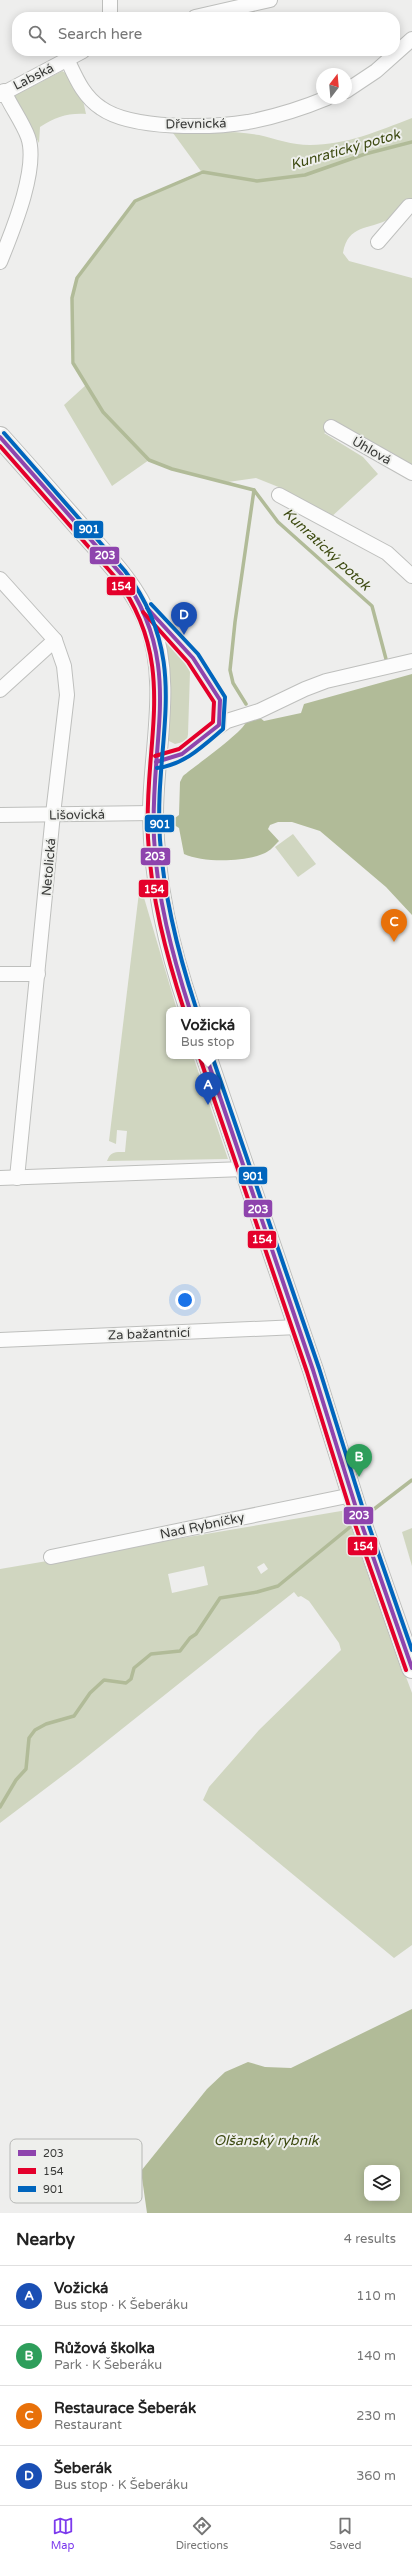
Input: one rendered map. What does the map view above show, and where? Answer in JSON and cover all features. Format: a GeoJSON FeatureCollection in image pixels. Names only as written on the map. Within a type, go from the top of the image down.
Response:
{"type":"FeatureCollection","features":[{"type":"Feature","properties":{"kind":"street"},"geometry":{"type":"LineString","coordinates":[[110,0],[110,12]]}},
{"type":"Feature","properties":{"kind":"street"},"geometry":{"type":"LineString","coordinates":[[217,12],[270,0]]}},
{"type":"Feature","properties":{"kind":"street"},"geometry":{"type":"LineString","coordinates":[[400,50],[412,39]]}},
{"type":"Feature","properties":{"kind":"street","name":"Labská"},"geometry":{"type":"LineString","coordinates":[[1,91],[73,56]]}},
{"type":"Feature","properties":{"kind":"street"},"geometry":{"type":"LineString","coordinates":[[352,86],[376,71],[393,56]]}},
{"type":"Feature","properties":{"kind":"street","name":"Dřevnická"},"geometry":{"type":"LineString","coordinates":[[67,59],[85,94],[102,109],[130,120],[177,126],[248,122],[316,101]]}},
{"type":"Feature","properties":{"kind":"street"},"geometry":{"type":"LineString","coordinates":[[0,262],[21,209],[29,166],[28,138],[1,91]]}},
{"type":"Feature","properties":{"kind":"street"},"geometry":{"type":"LineString","coordinates":[[378,242],[409,206],[412,206]]}},
{"type":"Feature","properties":{"kind":"street","name":"Úhlová"},"geometry":{"type":"LineString","coordinates":[[331,427],[412,473]]}},
{"type":"Feature","properties":{"kind":"street"},"geometry":{"type":"LineString","coordinates":[[0,437],[112,564],[140,602],[150,623],[160,676],[153,813],[155,862],[161,911],[171,951],[189,1007]]}},
{"type":"Feature","properties":{"kind":"street"},"geometry":{"type":"LineString","coordinates":[[279,494],[387,553],[412,576]]}},
{"type":"Feature","properties":{"kind":"street","name":"Netolická"},"geometry":{"type":"LineString","coordinates":[[0,579],[55,640],[64,666],[67,695],[53,814],[38,974],[16,1178]]}},
{"type":"Feature","properties":{"kind":"street"},"geometry":{"type":"LineString","coordinates":[[0,690],[55,640]]}},
{"type":"Feature","properties":{"kind":"street"},"geometry":{"type":"LineString","coordinates":[[156,762],[167,761],[176,757],[219,725],[259,711],[326,681],[412,661]]}},
{"type":"Feature","properties":{"kind":"street","name":"Lišovická"},"geometry":{"type":"LineString","coordinates":[[0,815],[153,813]]}},
{"type":"Feature","properties":{"kind":"street"},"geometry":{"type":"LineString","coordinates":[[0,974],[38,974]]}},
{"type":"Feature","properties":{"kind":"street"},"geometry":{"type":"LineString","coordinates":[[207,1059],[298,1327],[357,1509],[412,1668]]}},
{"type":"Feature","properties":{"kind":"street"},"geometry":{"type":"LineString","coordinates":[[0,1178],[244,1168]]}},
{"type":"Feature","properties":{"kind":"street","name":"Za bažantnicí"},"geometry":{"type":"LineString","coordinates":[[0,1340],[298,1327]]}},
{"type":"Feature","properties":{"kind":"street","name":"Nad Rybníčky"},"geometry":{"type":"LineString","coordinates":[[52,1557],[357,1509]]}},
{"type":"Feature","properties":{"kind":"shaded area"},"geometry":{"type":"Polygon","coordinates":[[[62,71],[68,74],[76,83],[86,114],[62,116],[40,127],[39,143],[14,96],[62,71]]]}},
{"type":"Feature","properties":{"kind":"shaded area"},"geometry":{"type":"Polygon","coordinates":[[[412,118],[412,202],[389,219],[354,232],[349,237],[343,253],[349,261],[412,278],[412,469],[337,426],[324,433],[363,457],[378,474],[329,519],[281,488],[256,478],[228,482],[172,469],[149,460],[112,486],[64,405],[86,385],[75,366],[72,298],[78,278],[135,201],[188,177],[203,174],[173,133],[238,132],[259,135],[284,142],[310,145],[336,143],[349,140],[412,118]]]}},
{"type":"Feature","properties":{"kind":"shaded area"},"geometry":{"type":"Polygon","coordinates":[[[157,623],[186,661],[190,672],[187,741],[175,744],[169,741],[166,734],[157,623]]]}},
{"type":"Feature","properties":{"kind":"shaded area"},"geometry":{"type":"Polygon","coordinates":[[[293,834],[316,864],[298,877],[275,847],[293,834]]]}},
{"type":"Feature","properties":{"kind":"shaded area"},"geometry":{"type":"Polygon","coordinates":[[[140,884],[176,1007],[166,1007],[166,1059],[194,1059],[228,1159],[107,1161],[110,1155],[114,1153],[125,1152],[127,1131],[117,1130],[116,1144],[109,1141],[140,884]]]}},
{"type":"Feature","properties":{"kind":"shaded area"},"geometry":{"type":"Polygon","coordinates":[[[347,1510],[356,1542],[412,1693],[412,1945],[394,1958],[203,1800],[209,1787],[259,1730],[341,1650],[339,1643],[309,1601],[301,1596],[298,1597],[294,1592],[78,1764],[0,1823],[0,1569],[347,1510]],[[264,1563],[257,1567],[261,1574],[268,1569],[264,1563]],[[204,1566],[168,1574],[172,1593],[208,1585],[204,1566]]]}},
{"type":"Feature","properties":{"kind":"shaded area"},"geometry":{"type":"Polygon","coordinates":[[[412,1528],[412,1566],[402,1532],[412,1528]]]}},
{"type":"Feature","properties":{"kind":"water"},"geometry":{"type":"Polygon","coordinates":[[[412,674],[412,915],[386,887],[320,831],[292,822],[278,822],[270,825],[268,829],[279,841],[269,851],[257,856],[236,860],[213,860],[192,857],[184,854],[179,828],[171,823],[172,820],[179,815],[180,782],[183,776],[228,741],[243,727],[246,722],[259,717],[264,721],[301,713],[304,704],[412,674]]]}},
{"type":"Feature","properties":{"kind":"water","name":"Olšanský rybník"},"geometry":{"type":"Polygon","coordinates":[[[412,2009],[412,2213],[147,2213],[142,2170],[207,2089],[225,2072],[248,2062],[265,2067],[291,2068],[412,2009]]]}},
{"type":"Feature","properties":{"kind":"waterway","name":"Kunratický potok"},"geometry":{"type":"LineString","coordinates":[[386,659],[372,606],[278,522],[254,490],[172,469],[149,460],[103,412],[73,363],[72,298],[77,278],[135,201],[203,172],[257,181],[305,175],[365,154],[412,142]]}},
{"type":"Feature","properties":{"kind":"waterway"},"geometry":{"type":"LineString","coordinates":[[246,704],[233,683],[230,670],[235,622],[254,490]]}},
{"type":"Feature","properties":{"kind":"waterway"},"geometry":{"type":"LineString","coordinates":[[365,1516],[412,1480]]}},
{"type":"Feature","properties":{"kind":"waterway"},"geometry":{"type":"LineString","coordinates":[[0,1807],[16,1780],[26,1769],[29,1738],[35,1730],[46,1724],[74,1716],[90,1693],[104,1680],[126,1683],[131,1679],[134,1668],[151,1654],[180,1651],[190,1638],[196,1634],[220,1598],[257,1592],[278,1586],[355,1523]]}},
{"type":"Feature","properties":{"kind":"transit line","name":"901"},"geometry":{"type":"LineString","coordinates":[[4,433],[125,571],[146,605],[159,638],[165,670],[166,702],[159,803],[162,862],[168,904],[183,967],[196,1007]]}},
{"type":"Feature","properties":{"kind":"transit line","name":"203"},"geometry":{"type":"LineString","coordinates":[[0,437],[121,574],[141,607],[153,639],[159,671],[160,702],[154,802],[154,838],[158,882],[171,947],[189,1007]]}},
{"type":"Feature","properties":{"kind":"transit line","name":"154"},"geometry":{"type":"LineString","coordinates":[[0,446],[116,578],[136,610],[147,641],[153,673],[154,704],[148,803],[148,838],[152,882],[165,947],[183,1007]]}},
{"type":"Feature","properties":{"kind":"transit line","name":"901"},"geometry":{"type":"LineString","coordinates":[[151,604],[198,654],[225,697],[223,729],[193,754],[176,763],[157,768]]}},
{"type":"Feature","properties":{"kind":"transit line","name":"203"},"geometry":{"type":"LineString","coordinates":[[147,608],[193,658],[220,700],[219,725],[182,754],[156,762]]}},
{"type":"Feature","properties":{"kind":"transit line","name":"154"},"geometry":{"type":"LineString","coordinates":[[143,612],[188,662],[214,702],[213,722],[179,749],[155,756]]}},
{"type":"Feature","properties":{"kind":"transit line","name":"154"},"geometry":{"type":"LineString","coordinates":[[200,1059],[307,1372],[351,1513],[406,1670]]}},
{"type":"Feature","properties":{"kind":"transit line","name":"203"},"geometry":{"type":"LineString","coordinates":[[207,1059],[313,1370],[357,1511],[412,1668]]}},
{"type":"Feature","properties":{"kind":"transit line","name":"901"},"geometry":{"type":"LineString","coordinates":[[213,1059],[319,1368],[363,1509],[412,1650]]}},
{"type":"Feature","properties":{"kind":"place","name":"Šeberák"},"geometry":{"type":"Point","coordinates":[184,635]}},
{"type":"Feature","properties":{"kind":"place","name":"Restaurace Šeberák"},"geometry":{"type":"Point","coordinates":[394,942]}},
{"type":"Feature","properties":{"kind":"place","name":"Vožická"},"geometry":{"type":"Point","coordinates":[208,1105]}},
{"type":"Feature","properties":{"kind":"place","name":"Růžová školka"},"geometry":{"type":"Point","coordinates":[359,1477]}}]}
